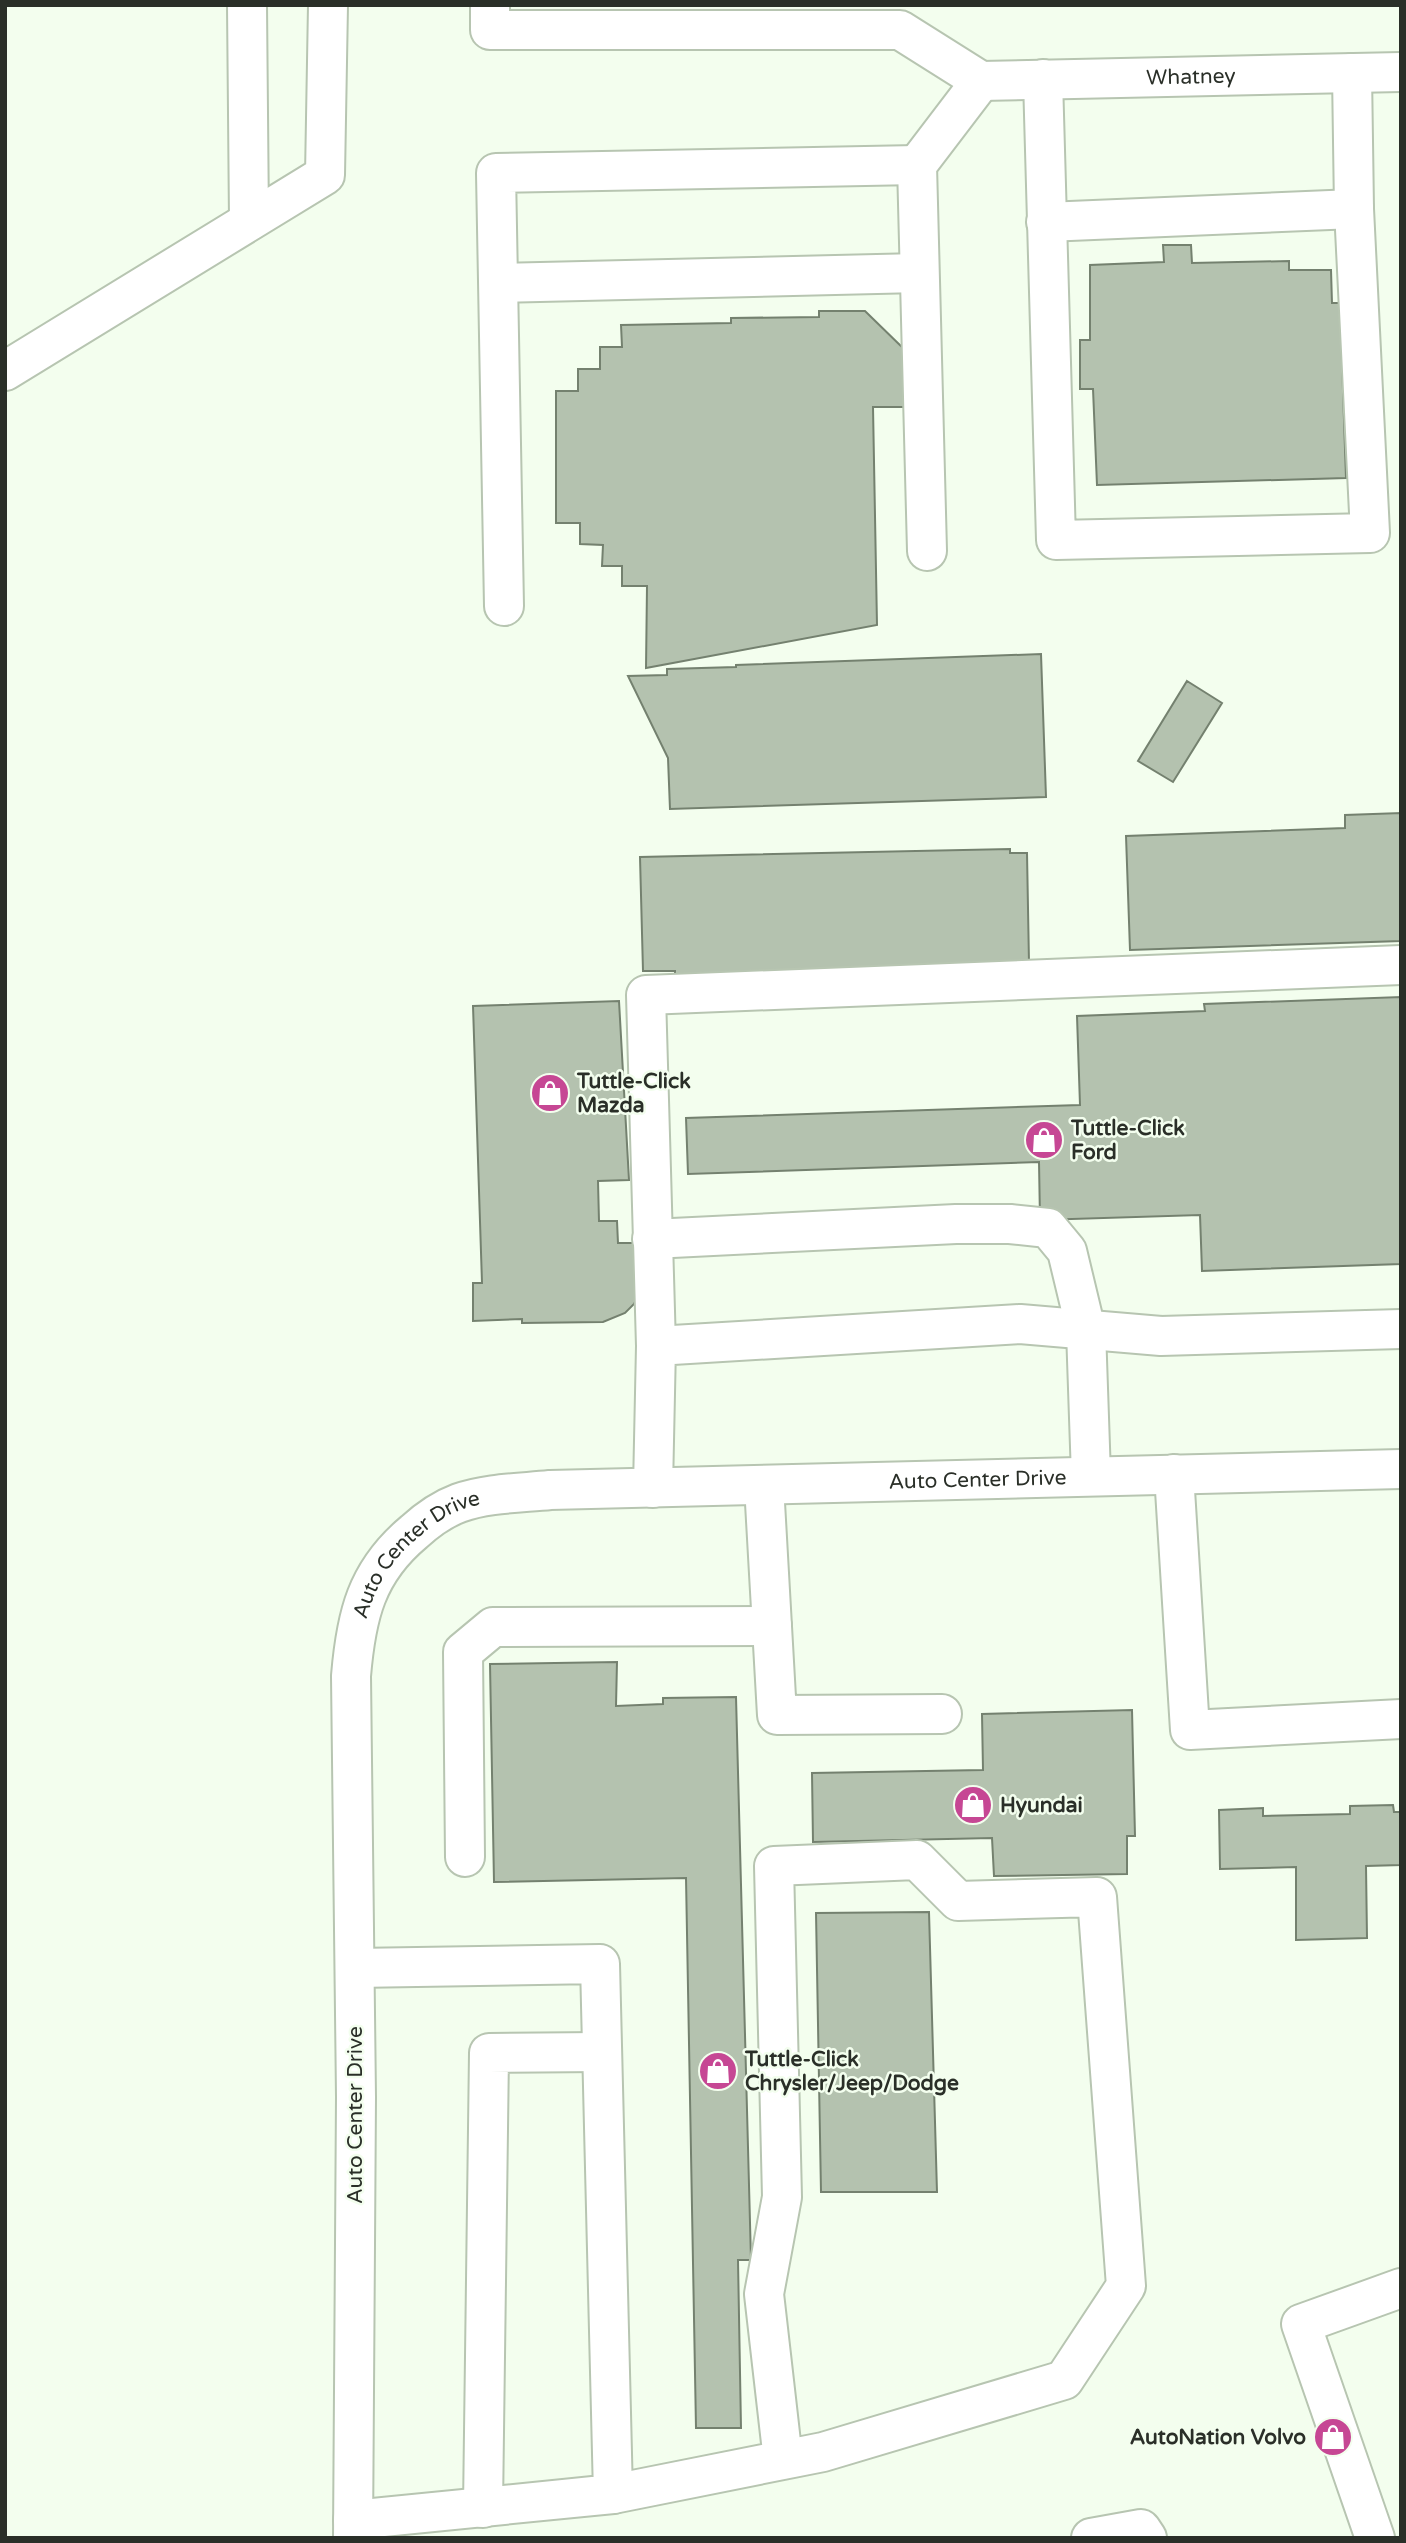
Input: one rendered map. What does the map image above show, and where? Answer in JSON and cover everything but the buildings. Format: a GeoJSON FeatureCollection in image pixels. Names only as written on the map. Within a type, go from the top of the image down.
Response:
{"type":"FeatureCollection","features":[{"type":"Feature","properties":{"kind":"street"},"geometry":{"type":"LineString","coordinates":[[247,5],[248,221]]}},
{"type":"Feature","properties":{"kind":"street"},"geometry":{"type":"LineString","coordinates":[[5,372],[325,175],[328,5]]}},
{"type":"Feature","properties":{"kind":"street"},"geometry":{"type":"LineString","coordinates":[[490,5],[490,30],[663,18],[900,30],[981,81],[916,165],[927,551]]}},
{"type":"Feature","properties":{"kind":"street","name":"Whatney"},"geometry":{"type":"LineString","coordinates":[[981,81],[1401,72]]}},
{"type":"Feature","properties":{"kind":"street"},"geometry":{"type":"LineString","coordinates":[[1042,79],[1056,540],[1370,533],[1354,209],[1352,73]]}},
{"type":"Feature","properties":{"kind":"street"},"geometry":{"type":"LineString","coordinates":[[504,606],[496,173],[916,165]]}},
{"type":"Feature","properties":{"kind":"street"},"geometry":{"type":"LineString","coordinates":[[1046,222],[1354,209]]}},
{"type":"Feature","properties":{"kind":"street"},"geometry":{"type":"LineString","coordinates":[[499,283],[919,273]]}},
{"type":"Feature","properties":{"kind":"street"},"geometry":{"type":"LineString","coordinates":[[653,1488],[656,1346],[646,995],[1401,965]]}},
{"type":"Feature","properties":{"kind":"street"},"geometry":{"type":"LineString","coordinates":[[652,1239],[956,1224],[1010,1224],[1048,1228],[1066,1251],[1086,1331],[1091,1476]]}},
{"type":"Feature","properties":{"kind":"street"},"geometry":{"type":"LineString","coordinates":[[656,1346],[1020,1324],[1161,1336],[1401,1329]]}},
{"type":"Feature","properties":{"kind":"street","name":"Auto Center Drive"},"geometry":{"type":"LineString","coordinates":[[353,2529],[356,2111],[351,1676],[353,1646],[367,1591],[380,1567],[399,1544],[424,1523],[459,1503],[550,1490],[1401,1469]]}},
{"type":"Feature","properties":{"kind":"street"},"geometry":{"type":"LineString","coordinates":[[1174,1474],[1190,1730],[1401,1719]]}},
{"type":"Feature","properties":{"kind":"street"},"geometry":{"type":"LineString","coordinates":[[764,1485],[777,1715],[942,1714]]}},
{"type":"Feature","properties":{"kind":"street"},"geometry":{"type":"LineString","coordinates":[[466,1857],[463,1652],[493,1627],[772,1626]]}},
{"type":"Feature","properties":{"kind":"street"},"geometry":{"type":"LineString","coordinates":[[353,2529],[483,2508],[613,2494],[783,2460],[823,2452],[1064,2380],[1126,2286],[1097,1897],[958,1901],[916,1860],[774,1866],[782,2197],[764,2294],[783,2460]]}},
{"type":"Feature","properties":{"kind":"street"},"geometry":{"type":"LineString","coordinates":[[355,1968],[600,1964],[613,2494]]}},
{"type":"Feature","properties":{"kind":"street"},"geometry":{"type":"LineString","coordinates":[[483,2508],[489,2053],[602,2052]]}},
{"type":"Feature","properties":{"kind":"street"},"geometry":{"type":"LineString","coordinates":[[1375,2538],[1301,2324],[1401,2288]]}},
{"type":"Feature","properties":{"kind":"street"},"geometry":{"type":"LineString","coordinates":[[1091,2538],[1141,2529],[1147,2538]]}},
{"type":"Feature","properties":{"kind":"place","name":"Tuttle-Click Mazda"},"geometry":{"type":"Point","coordinates":[550,1093]}},
{"type":"Feature","properties":{"kind":"place","name":"Tuttle-Click Ford"},"geometry":{"type":"Point","coordinates":[1044,1140]}},
{"type":"Feature","properties":{"kind":"place","name":"Hyundai"},"geometry":{"type":"Point","coordinates":[973,1805]}},
{"type":"Feature","properties":{"kind":"place","name":"Tuttle-Click Chrysler/Jeep/Dodge"},"geometry":{"type":"Point","coordinates":[718,2071]}},
{"type":"Feature","properties":{"kind":"place","name":"AutoNation Volvo"},"geometry":{"type":"Point","coordinates":[1333,2437]}}]}
